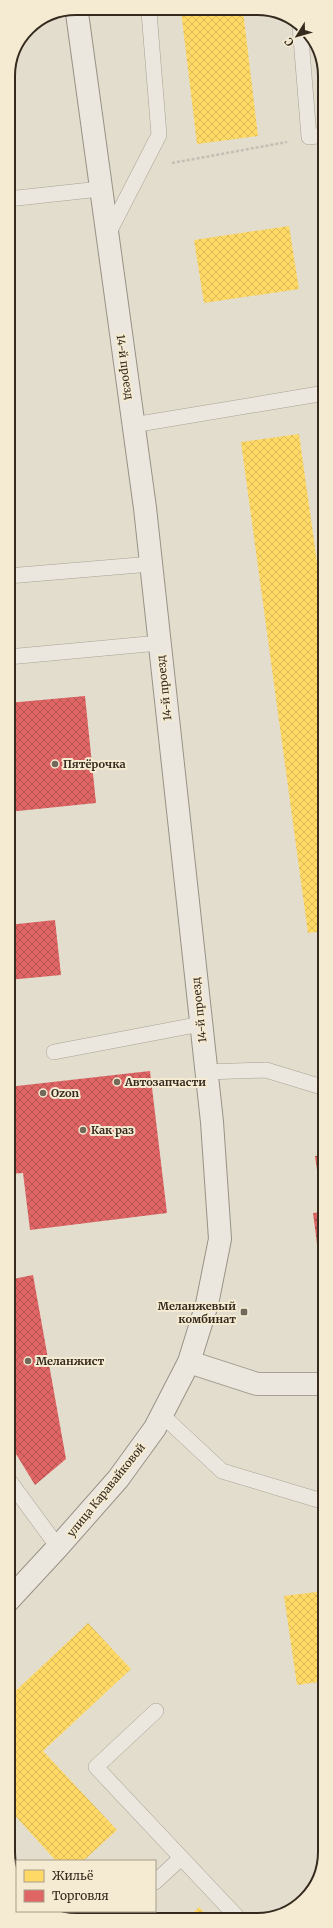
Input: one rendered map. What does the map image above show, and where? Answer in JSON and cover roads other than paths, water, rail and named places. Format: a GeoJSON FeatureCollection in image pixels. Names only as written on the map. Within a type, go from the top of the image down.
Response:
{"type":"FeatureCollection","features":[{"type":"Feature","properties":{"kind":"main road","name":"14-й проезд"},"geometry":{"type":"LineString","coordinates":[[77,15],[151,564],[206,1072],[220,1240],[207,1304],[190,1362]]}},
{"type":"Feature","properties":{"kind":"main road"},"geometry":{"type":"LineString","coordinates":[[190,1362],[257,1384],[318,1384]]}},
{"type":"Feature","properties":{"kind":"main road","name":"улица Каравайковой"},"geometry":{"type":"LineString","coordinates":[[15,1594],[58,1548],[118,1479],[155,1428],[190,1362]]}},
{"type":"Feature","properties":{"kind":"lane"},"geometry":{"type":"LineString","coordinates":[[106,236],[159,135],[149,15]]}},
{"type":"Feature","properties":{"kind":"lane"},"geometry":{"type":"LineString","coordinates":[[301,34],[309,138],[318,137]]}},
{"type":"Feature","properties":{"kind":"lane"},"geometry":{"type":"LineString","coordinates":[[15,198],[100,189]]}},
{"type":"Feature","properties":{"kind":"lane"},"geometry":{"type":"LineString","coordinates":[[133,425],[318,394]]}},
{"type":"Feature","properties":{"kind":"lane"},"geometry":{"type":"LineString","coordinates":[[15,575],[151,564]]}},
{"type":"Feature","properties":{"kind":"lane"},"geometry":{"type":"LineString","coordinates":[[15,656],[159,643]]}},
{"type":"Feature","properties":{"kind":"lane"},"geometry":{"type":"LineString","coordinates":[[54,1052],[201,1024]]}},
{"type":"Feature","properties":{"kind":"lane"},"geometry":{"type":"LineString","coordinates":[[206,1072],[266,1070],[318,1086]]}},
{"type":"Feature","properties":{"kind":"lane"},"geometry":{"type":"LineString","coordinates":[[162,1415],[222,1471],[318,1500]]}},
{"type":"Feature","properties":{"kind":"lane"},"geometry":{"type":"LineString","coordinates":[[15,1489],[58,1548]]}},
{"type":"Feature","properties":{"kind":"lane"},"geometry":{"type":"LineString","coordinates":[[156,1711],[96,1767],[233,1913]]}},
{"type":"Feature","properties":{"kind":"lane"},"geometry":{"type":"LineString","coordinates":[[156,1881],[181,1858]]}},
{"type":"Feature","properties":{"kind":"place","name":"Пятёрочка"},"geometry":{"type":"Point","coordinates":[55,764]}},
{"type":"Feature","properties":{"kind":"place","name":"Автозапчасти"},"geometry":{"type":"Point","coordinates":[117,1082]}},
{"type":"Feature","properties":{"kind":"place","name":"Ozon"},"geometry":{"type":"Point","coordinates":[43,1093]}},
{"type":"Feature","properties":{"kind":"place","name":"Как раз"},"geometry":{"type":"Point","coordinates":[83,1130]}},
{"type":"Feature","properties":{"kind":"place","name":"Меланжевый комбинат"},"geometry":{"type":"Point","coordinates":[244,1312]}},
{"type":"Feature","properties":{"kind":"place","name":"Меланжист"},"geometry":{"type":"Point","coordinates":[28,1361]}}]}
